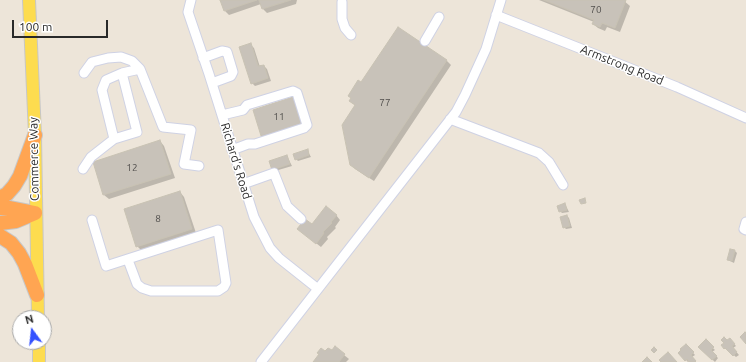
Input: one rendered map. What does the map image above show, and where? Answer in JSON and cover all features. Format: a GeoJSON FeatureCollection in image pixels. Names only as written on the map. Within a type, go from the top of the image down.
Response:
{"type":"FeatureCollection","features":[{"type":"Feature","properties":{"kind":"highway"},"geometry":{"type":"LineString","coordinates":[[0,198],[10,190],[20,176],[35,135]]}},
{"type":"Feature","properties":{"kind":"highway"},"geometry":{"type":"LineString","coordinates":[[0,208],[14,208],[35,213]]}},
{"type":"Feature","properties":{"kind":"highway"},"geometry":{"type":"LineString","coordinates":[[0,223],[16,222],[35,213]]}},
{"type":"Feature","properties":{"kind":"highway"},"geometry":{"type":"LineString","coordinates":[[0,236],[11,243],[18,252],[25,264],[37,295]]}},
{"type":"Feature","properties":{"kind":"main road","name":"Commerce Way"},"geometry":{"type":"LineString","coordinates":[[29,0],[35,135],[38,310]]}},
{"type":"Feature","properties":{"kind":"main road"},"geometry":{"type":"LineString","coordinates":[[39,350],[40,362]]}},
{"type":"Feature","properties":{"kind":"street","name":"Richard's Road"},"geometry":{"type":"LineString","coordinates":[[191,0],[188,12],[254,217],[270,248],[293,270],[318,289]]}},
{"type":"Feature","properties":{"kind":"street"},"geometry":{"type":"LineString","coordinates":[[262,362],[450,119],[465,95],[486,49],[501,0]]}},
{"type":"Feature","properties":{"kind":"street"},"geometry":{"type":"LineString","coordinates":[[342,2],[342,18],[345,28],[351,35]]}},
{"type":"Feature","properties":{"kind":"street","name":"Armstrong Road"},"geometry":{"type":"LineString","coordinates":[[496,16],[677,87],[746,118]]}},
{"type":"Feature","properties":{"kind":"street"},"geometry":{"type":"LineString","coordinates":[[425,41],[439,17]]}},
{"type":"Feature","properties":{"kind":"street"},"geometry":{"type":"LineString","coordinates":[[203,58],[222,51],[227,52],[233,72],[231,76],[212,83]]}},
{"type":"Feature","properties":{"kind":"street"},"geometry":{"type":"LineString","coordinates":[[84,72],[92,62],[108,58],[121,57],[132,61],[140,69],[163,127],[191,130],[184,164],[199,166]]}},
{"type":"Feature","properties":{"kind":"street"},"geometry":{"type":"LineString","coordinates":[[114,139],[102,90],[106,80],[122,73],[140,69]]}},
{"type":"Feature","properties":{"kind":"street"},"geometry":{"type":"LineString","coordinates":[[83,169],[91,157],[114,139],[137,132],[122,73]]}},
{"type":"Feature","properties":{"kind":"street"},"geometry":{"type":"LineString","coordinates":[[222,115],[243,110],[247,105],[293,90],[296,93],[307,125],[304,128],[232,150]]}},
{"type":"Feature","properties":{"kind":"street"},"geometry":{"type":"LineString","coordinates":[[450,119],[539,153],[549,162],[563,185]]}},
{"type":"Feature","properties":{"kind":"street"},"geometry":{"type":"LineString","coordinates":[[243,184],[274,173],[287,206],[301,219]]}},
{"type":"Feature","properties":{"kind":"street"},"geometry":{"type":"LineString","coordinates":[[92,220],[106,266],[218,230],[226,283],[224,287],[218,291],[151,291],[142,288],[137,284],[128,260]]}},
{"type":"Feature","properties":{"kind":"street"},"geometry":{"type":"LineString","coordinates":[[746,222],[744,229],[746,230]]}},
{"type":"Feature","properties":{"kind":"building"},"geometry":{"type":"Polygon","coordinates":[[[220,0],[257,0],[224,11],[220,0]]]}},
{"type":"Feature","properties":{"kind":"building"},"geometry":{"type":"Polygon","coordinates":[[[259,0],[291,0],[262,9],[259,0]]]}},
{"type":"Feature","properties":{"kind":"building"},"geometry":{"type":"Polygon","coordinates":[[[544,0],[626,0],[615,28],[602,23],[600,27],[592,24],[594,20],[544,0]]]}},
{"type":"Feature","properties":{"kind":"building"},"geometry":{"type":"Polygon","coordinates":[[[398,27],[447,60],[369,178],[350,165],[342,125],[355,105],[349,101],[351,98],[348,96],[358,80],[361,82],[398,27]]]}},
{"type":"Feature","properties":{"kind":"building"},"geometry":{"type":"Polygon","coordinates":[[[251,43],[258,66],[264,65],[268,78],[251,84],[239,47],[251,43]]]}},
{"type":"Feature","properties":{"kind":"building"},"geometry":{"type":"Polygon","coordinates":[[[296,96],[305,125],[262,139],[253,110],[296,96]]]}},
{"type":"Feature","properties":{"kind":"building"},"geometry":{"type":"Polygon","coordinates":[[[160,140],[171,174],[103,195],[93,162],[160,140]]]}},
{"type":"Feature","properties":{"kind":"building"},"geometry":{"type":"Polygon","coordinates":[[[308,149],[309,155],[295,160],[293,154],[308,149]]]}},
{"type":"Feature","properties":{"kind":"building"},"geometry":{"type":"Polygon","coordinates":[[[287,155],[290,164],[272,170],[269,161],[287,155]]]}},
{"type":"Feature","properties":{"kind":"building"},"geometry":{"type":"Polygon","coordinates":[[[180,191],[192,229],[136,247],[124,209],[180,191]]]}},
{"type":"Feature","properties":{"kind":"building"},"geometry":{"type":"Polygon","coordinates":[[[585,198],[586,203],[581,204],[579,200],[585,198]]]}},
{"type":"Feature","properties":{"kind":"building"},"geometry":{"type":"Polygon","coordinates":[[[565,203],[567,210],[559,212],[557,206],[565,203]]]}},
{"type":"Feature","properties":{"kind":"building"},"geometry":{"type":"Polygon","coordinates":[[[326,206],[337,215],[331,222],[332,223],[323,232],[324,233],[316,244],[297,229],[305,219],[312,224],[326,206]]]}},
{"type":"Feature","properties":{"kind":"building"},"geometry":{"type":"Polygon","coordinates":[[[567,215],[570,226],[563,228],[560,217],[567,215]]]}},
{"type":"Feature","properties":{"kind":"building"},"geometry":{"type":"Polygon","coordinates":[[[730,249],[735,250],[732,261],[727,260],[730,249]]]}},
{"type":"Feature","properties":{"kind":"building"},"geometry":{"type":"Polygon","coordinates":[[[745,332],[746,333],[746,344],[740,337],[745,332]]]}},
{"type":"Feature","properties":{"kind":"building"},"geometry":{"type":"Polygon","coordinates":[[[724,337],[727,340],[730,338],[735,344],[732,346],[737,352],[733,356],[721,345],[724,343],[721,340],[724,337]]]}},
{"type":"Feature","properties":{"kind":"building"},"geometry":{"type":"Polygon","coordinates":[[[706,339],[714,347],[711,350],[717,356],[712,360],[698,347],[706,339]]]}},
{"type":"Feature","properties":{"kind":"building"},"geometry":{"type":"Polygon","coordinates":[[[686,344],[694,352],[691,355],[696,361],[695,362],[689,362],[687,359],[685,361],[678,353],[686,344]]]}},
{"type":"Feature","properties":{"kind":"building"},"geometry":{"type":"Polygon","coordinates":[[[335,346],[345,354],[339,362],[313,362],[319,354],[317,353],[321,348],[325,351],[328,348],[332,350],[335,346]]]}},
{"type":"Feature","properties":{"kind":"building"},"geometry":{"type":"Polygon","coordinates":[[[654,347],[657,350],[654,353],[651,350],[654,347]]]}},
{"type":"Feature","properties":{"kind":"building"},"geometry":{"type":"Polygon","coordinates":[[[668,352],[677,362],[661,362],[659,360],[668,352]]]}},
{"type":"Feature","properties":{"kind":"building"},"geometry":{"type":"Polygon","coordinates":[[[647,357],[652,362],[642,362],[647,357]]]}}]}
